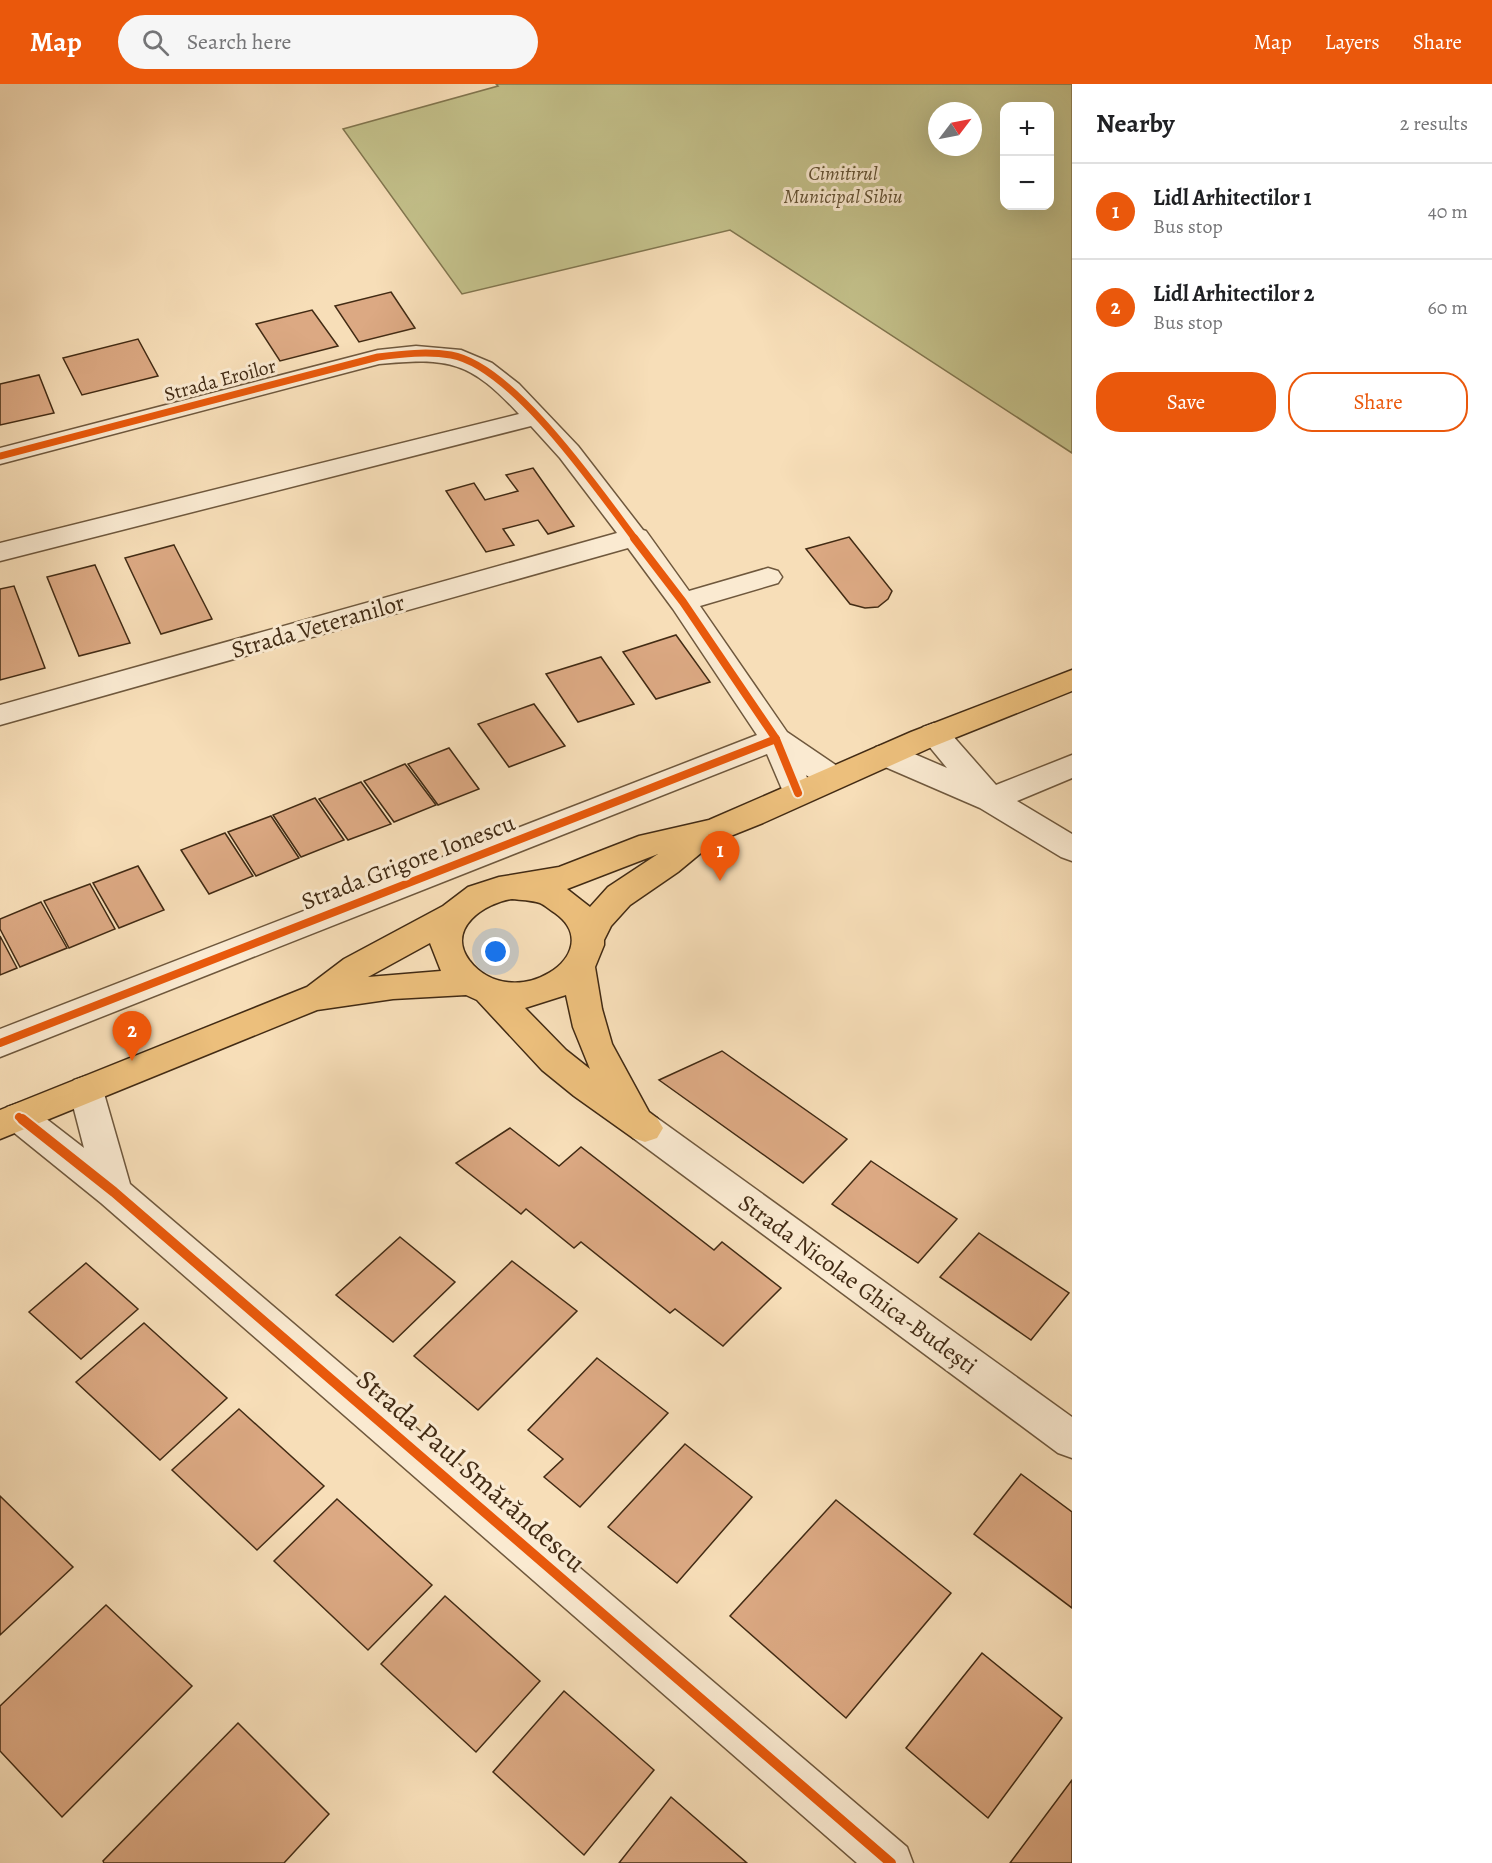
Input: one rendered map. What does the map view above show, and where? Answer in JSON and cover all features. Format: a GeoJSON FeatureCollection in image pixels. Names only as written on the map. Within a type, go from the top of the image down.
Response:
{"type":"FeatureCollection","features":[{"type":"Feature","properties":{"kind":"main road"},"geometry":{"type":"LineString","coordinates":[[9,1121],[313,998],[356,968],[455,915],[470,901],[480,896],[567,877],[650,844],[703,835],[886,754],[1072,680]]}},
{"type":"Feature","properties":{"kind":"main road"},"geometry":{"type":"LineString","coordinates":[[313,998],[393,986],[479,987],[509,996],[530,995],[550,990],[566,981],[583,953],[600,917],[619,896],[667,864],[703,835]]}},
{"type":"Feature","properties":{"kind":"main road"},"geometry":{"type":"LineString","coordinates":[[513,887],[536,890],[557,897],[574,909],[583,923],[584,1009],[593,1043],[616,1087],[645,1128]]}},
{"type":"Feature","properties":{"kind":"main road"},"geometry":{"type":"LineString","coordinates":[[455,915],[447,932],[446,950],[454,968],[479,987],[554,1060],[645,1128]]}},
{"type":"Feature","properties":{"kind":"street","name":"Strada Eroilor"},"geometry":{"type":"LineString","coordinates":[[0,456],[378,357],[416,353],[452,355],[483,368],[510,389],[569,452],[636,537],[683,602],[776,739]]}},
{"type":"Feature","properties":{"kind":"street"},"geometry":{"type":"LineString","coordinates":[[0,552],[536,417]]}},
{"type":"Feature","properties":{"kind":"street","name":"Strada Veteranilor"},"geometry":{"type":"LineString","coordinates":[[0,715],[636,537]]}},
{"type":"Feature","properties":{"kind":"street"},"geometry":{"type":"LineString","coordinates":[[683,602],[768,577]]}},
{"type":"Feature","properties":{"kind":"street"},"geometry":{"type":"LineString","coordinates":[[934,735],[991,800]]}},
{"type":"Feature","properties":{"kind":"street"},"geometry":{"type":"LineString","coordinates":[[776,739],[832,778]]}},
{"type":"Feature","properties":{"kind":"street"},"geometry":{"type":"LineString","coordinates":[[776,739],[798,794]]}},
{"type":"Feature","properties":{"kind":"street","name":"Strada Grigore Ionescu"},"geometry":{"type":"LineString","coordinates":[[0,1042],[776,739]]}},
{"type":"Feature","properties":{"kind":"street"},"geometry":{"type":"LineString","coordinates":[[886,754],[991,800],[1072,849]]}},
{"type":"Feature","properties":{"kind":"street"},"geometry":{"type":"LineString","coordinates":[[991,800],[1072,766]]}},
{"type":"Feature","properties":{"kind":"street"},"geometry":{"type":"LineString","coordinates":[[86,1090],[114,1192]]}},
{"type":"Feature","properties":{"kind":"street","name":"Strada Paul Smărăndescu"},"geometry":{"type":"LineString","coordinates":[[9,1121],[114,1192],[891,1863]]}},
{"type":"Feature","properties":{"kind":"street","name":"Strada Nicolae Ghica-Budești"},"geometry":{"type":"LineString","coordinates":[[645,1128],[1072,1440]]}},
{"type":"Feature","properties":{"kind":"green space","name":"Cimitirul Municipal Sibiu"},"geometry":{"type":"Polygon","coordinates":[[[496,84],[1072,84],[1072,453],[730,230],[462,294],[343,129],[498,86],[496,84]]]}},
{"type":"Feature","properties":{"kind":"building"},"geometry":{"type":"Polygon","coordinates":[[[391,292],[415,328],[359,342],[335,306],[391,292]]]}},
{"type":"Feature","properties":{"kind":"building"},"geometry":{"type":"Polygon","coordinates":[[[312,310],[338,346],[280,361],[256,324],[312,310]]]}},
{"type":"Feature","properties":{"kind":"building"},"geometry":{"type":"Polygon","coordinates":[[[138,339],[158,376],[82,395],[63,358],[138,339]]]}},
{"type":"Feature","properties":{"kind":"building"},"geometry":{"type":"Polygon","coordinates":[[[39,375],[54,413],[0,425],[0,384],[39,375]]]}},
{"type":"Feature","properties":{"kind":"building"},"geometry":{"type":"Polygon","coordinates":[[[533,468],[574,526],[548,534],[538,520],[503,529],[514,545],[486,552],[446,491],[474,483],[485,500],[518,491],[506,475],[533,468]]]}},
{"type":"Feature","properties":{"kind":"building"},"geometry":{"type":"Polygon","coordinates":[[[849,537],[892,591],[888,599],[878,607],[865,608],[850,604],[806,549],[849,537]]]}},
{"type":"Feature","properties":{"kind":"building"},"geometry":{"type":"Polygon","coordinates":[[[174,545],[212,619],[161,634],[125,558],[174,545]]]}},
{"type":"Feature","properties":{"kind":"building"},"geometry":{"type":"Polygon","coordinates":[[[95,565],[130,643],[79,656],[47,577],[95,565]]]}},
{"type":"Feature","properties":{"kind":"building"},"geometry":{"type":"Polygon","coordinates":[[[14,586],[45,668],[0,680],[0,589],[14,586]]]}},
{"type":"Feature","properties":{"kind":"building"},"geometry":{"type":"Polygon","coordinates":[[[676,635],[710,682],[656,699],[623,652],[676,635]]]}},
{"type":"Feature","properties":{"kind":"building"},"geometry":{"type":"Polygon","coordinates":[[[601,657],[634,704],[578,722],[546,674],[601,657]]]}},
{"type":"Feature","properties":{"kind":"building"},"geometry":{"type":"Polygon","coordinates":[[[534,704],[565,746],[509,767],[478,724],[534,704]]]}},
{"type":"Feature","properties":{"kind":"building"},"geometry":{"type":"Polygon","coordinates":[[[449,748],[479,789],[438,805],[408,764],[449,748]]]}},
{"type":"Feature","properties":{"kind":"building"},"geometry":{"type":"Polygon","coordinates":[[[405,764],[436,805],[394,822],[364,781],[405,764]]]}},
{"type":"Feature","properties":{"kind":"building"},"geometry":{"type":"Polygon","coordinates":[[[361,782],[391,824],[348,840],[319,799],[361,782]]]}},
{"type":"Feature","properties":{"kind":"building"},"geometry":{"type":"Polygon","coordinates":[[[315,798],[344,840],[301,857],[273,815],[315,798]]]}},
{"type":"Feature","properties":{"kind":"building"},"geometry":{"type":"Polygon","coordinates":[[[271,816],[299,858],[256,876],[228,832],[271,816]]]}},
{"type":"Feature","properties":{"kind":"building"},"geometry":{"type":"Polygon","coordinates":[[[225,833],[253,876],[209,894],[181,850],[225,833]]]}},
{"type":"Feature","properties":{"kind":"building"},"geometry":{"type":"Polygon","coordinates":[[[138,866],[164,910],[119,928],[93,883],[138,866]]]}},
{"type":"Feature","properties":{"kind":"building"},"geometry":{"type":"Polygon","coordinates":[[[90,884],[115,929],[69,948],[44,901],[90,884]]]}},
{"type":"Feature","properties":{"kind":"building"},"geometry":{"type":"Polygon","coordinates":[[[41,902],[67,948],[20,967],[0,929],[0,919],[41,902]]]}},
{"type":"Feature","properties":{"kind":"building"},"geometry":{"type":"Polygon","coordinates":[[[0,936],[17,968],[0,975],[0,936]]]}},
{"type":"Feature","properties":{"kind":"building"},"geometry":{"type":"Polygon","coordinates":[[[722,1051],[847,1139],[803,1183],[659,1080],[722,1051]]]}},
{"type":"Feature","properties":{"kind":"building"},"geometry":{"type":"Polygon","coordinates":[[[510,1128],[559,1166],[581,1147],[714,1250],[722,1242],[781,1288],[723,1346],[675,1309],[670,1313],[581,1242],[574,1248],[526,1209],[521,1214],[456,1163],[510,1128]]]}},
{"type":"Feature","properties":{"kind":"building"},"geometry":{"type":"Polygon","coordinates":[[[871,1161],[957,1219],[918,1263],[832,1204],[871,1161]]]}},
{"type":"Feature","properties":{"kind":"building"},"geometry":{"type":"Polygon","coordinates":[[[979,1233],[1069,1293],[1031,1340],[940,1277],[979,1233]]]}},
{"type":"Feature","properties":{"kind":"building"},"geometry":{"type":"Polygon","coordinates":[[[400,1237],[455,1282],[393,1342],[336,1295],[400,1237]]]}},
{"type":"Feature","properties":{"kind":"building"},"geometry":{"type":"Polygon","coordinates":[[[512,1261],[577,1311],[478,1410],[414,1356],[512,1261]]]}},
{"type":"Feature","properties":{"kind":"building"},"geometry":{"type":"Polygon","coordinates":[[[86,1263],[138,1309],[81,1359],[29,1312],[86,1263]]]}},
{"type":"Feature","properties":{"kind":"building"},"geometry":{"type":"Polygon","coordinates":[[[144,1323],[227,1398],[160,1460],[76,1382],[144,1323]]]}},
{"type":"Feature","properties":{"kind":"building"},"geometry":{"type":"Polygon","coordinates":[[[597,1358],[668,1413],[580,1507],[544,1477],[563,1459],[528,1430],[597,1358]]]}},
{"type":"Feature","properties":{"kind":"building"},"geometry":{"type":"Polygon","coordinates":[[[239,1409],[324,1486],[257,1550],[172,1470],[239,1409]]]}},
{"type":"Feature","properties":{"kind":"building"},"geometry":{"type":"Polygon","coordinates":[[[685,1444],[752,1497],[677,1583],[608,1527],[685,1444]]]}},
{"type":"Feature","properties":{"kind":"building"},"geometry":{"type":"Polygon","coordinates":[[[1021,1474],[1072,1512],[1072,1608],[974,1534],[1021,1474]]]}},
{"type":"Feature","properties":{"kind":"building"},"geometry":{"type":"Polygon","coordinates":[[[0,1496],[73,1567],[0,1635],[0,1496]]]}},
{"type":"Feature","properties":{"kind":"building"},"geometry":{"type":"Polygon","coordinates":[[[337,1499],[432,1585],[368,1650],[274,1561],[337,1499]]]}},
{"type":"Feature","properties":{"kind":"building"},"geometry":{"type":"Polygon","coordinates":[[[836,1500],[951,1593],[846,1718],[730,1616],[836,1500]]]}},
{"type":"Feature","properties":{"kind":"building"},"geometry":{"type":"Polygon","coordinates":[[[445,1596],[540,1681],[476,1752],[381,1664],[445,1596]]]}},
{"type":"Feature","properties":{"kind":"building"},"geometry":{"type":"Polygon","coordinates":[[[106,1605],[192,1686],[62,1817],[0,1751],[0,1706],[106,1605]]]}},
{"type":"Feature","properties":{"kind":"building"},"geometry":{"type":"Polygon","coordinates":[[[982,1653],[1062,1718],[988,1818],[906,1748],[982,1653]]]}},
{"type":"Feature","properties":{"kind":"building"},"geometry":{"type":"Polygon","coordinates":[[[564,1691],[654,1770],[584,1855],[493,1772],[564,1691]]]}},
{"type":"Feature","properties":{"kind":"building"},"geometry":{"type":"Polygon","coordinates":[[[238,1723],[329,1814],[284,1863],[104,1863],[103,1861],[238,1723]]]}},
{"type":"Feature","properties":{"kind":"building"},"geometry":{"type":"Polygon","coordinates":[[[1072,1780],[1072,1863],[1010,1863],[1072,1780]]]}},
{"type":"Feature","properties":{"kind":"building"},"geometry":{"type":"Polygon","coordinates":[[[671,1797],[747,1863],[619,1863],[671,1797]]]}},
{"type":"Feature","properties":{"kind":"cycle path"},"geometry":{"type":"LineString","coordinates":[[0,456],[378,357],[416,353],[452,355],[483,368],[510,389],[569,452],[683,602],[776,739],[798,793]]}},
{"type":"Feature","properties":{"kind":"cycle path"},"geometry":{"type":"LineString","coordinates":[[0,1043],[776,739]]}},
{"type":"Feature","properties":{"kind":"cycle path"},"geometry":{"type":"LineString","coordinates":[[19,1117],[114,1192],[891,1863]]}},
{"type":"Feature","properties":{"kind":"place","name":"Lidl Arhitectilor 1"},"geometry":{"type":"Point","coordinates":[720,881]}},
{"type":"Feature","properties":{"kind":"place","name":"Lidl Arhitectilor 2"},"geometry":{"type":"Point","coordinates":[132,1061]}}]}
